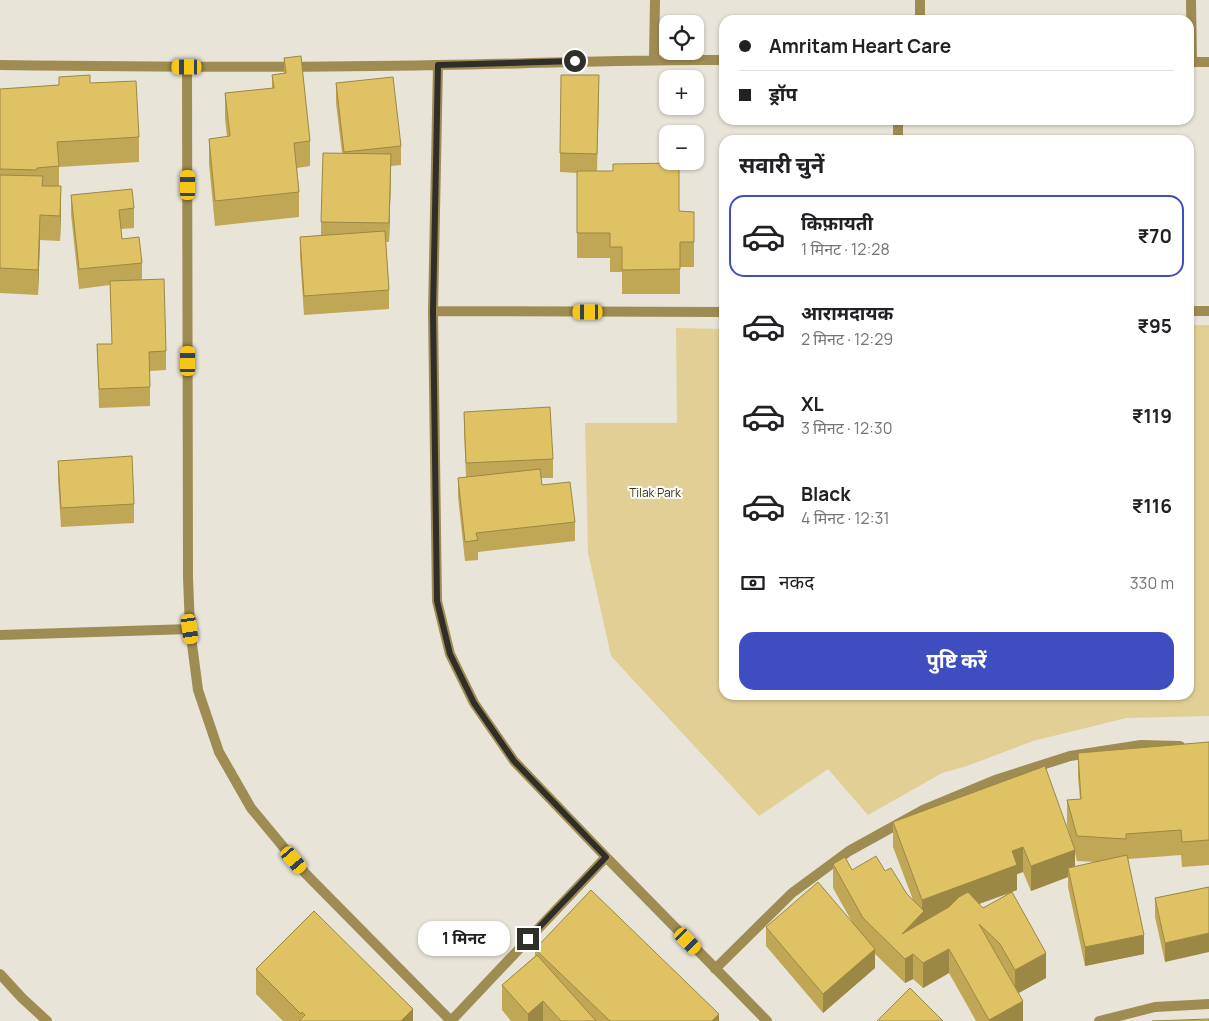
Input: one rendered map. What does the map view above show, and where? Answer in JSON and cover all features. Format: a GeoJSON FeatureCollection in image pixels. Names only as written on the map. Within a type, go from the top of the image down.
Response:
{"type":"FeatureCollection","features":[{"type":"Feature","properties":{"kind":"street"},"geometry":{"type":"LineString","coordinates":[[654,59],[655,0]]}},
{"type":"Feature","properties":{"kind":"street"},"geometry":{"type":"LineString","coordinates":[[920,0],[920,15]]}},
{"type":"Feature","properties":{"kind":"street"},"geometry":{"type":"LineString","coordinates":[[1191,0],[1191,15]]}},
{"type":"Feature","properties":{"kind":"street"},"geometry":{"type":"LineString","coordinates":[[0,65],[187,67],[438,65],[654,59],[719,60]]}},
{"type":"Feature","properties":{"kind":"street"},"geometry":{"type":"LineString","coordinates":[[1194,62],[1209,62]]}},
{"type":"Feature","properties":{"kind":"street"},"geometry":{"type":"LineString","coordinates":[[438,65],[433,311],[437,601],[450,654],[474,703],[514,761],[767,1021]]}},
{"type":"Feature","properties":{"kind":"street"},"geometry":{"type":"LineString","coordinates":[[187,67],[190,629],[198,690],[219,752],[251,808],[305,873],[451,1021],[606,857]]}},
{"type":"Feature","properties":{"kind":"street"},"geometry":{"type":"LineString","coordinates":[[433,311],[719,312]]}},
{"type":"Feature","properties":{"kind":"street"},"geometry":{"type":"LineString","coordinates":[[1194,311],[1209,311]]}},
{"type":"Feature","properties":{"kind":"street"},"geometry":{"type":"LineString","coordinates":[[0,635],[190,629]]}},
{"type":"Feature","properties":{"kind":"street"},"geometry":{"type":"LineString","coordinates":[[715,969],[792,893],[849,851],[925,809],[995,780],[1070,756],[1141,745],[1190,746]]}},
{"type":"Feature","properties":{"kind":"street"},"geometry":{"type":"LineString","coordinates":[[0,974],[47,1021]]}},
{"type":"Feature","properties":{"kind":"street"},"geometry":{"type":"LineString","coordinates":[[1099,1021],[1155,1007],[1209,1004]]}},
{"type":"Feature","properties":{"kind":"green space","name":"Tilak Park"},"geometry":{"type":"Polygon","coordinates":[[[1194,325],[1209,325],[1209,716],[1126,718],[1033,741],[967,766],[942,773],[868,815],[828,769],[759,816],[611,656],[588,553],[585,423],[677,423],[676,328],[719,329],[719,700],[1194,700],[1194,325]]]}},
{"type":"Feature","properties":{"kind":"building"},"geometry":{"type":"Polygon","coordinates":[[[301,56],[310,141],[294,143],[299,192],[215,201],[209,139],[230,136],[225,93],[274,88],[272,75],[286,73],[284,58],[301,56]]]}},
{"type":"Feature","properties":{"kind":"building"},"geometry":{"type":"Polygon","coordinates":[[[90,75],[90,83],[136,81],[139,137],[57,142],[59,166],[37,168],[37,170],[0,169],[0,89],[59,85],[59,77],[90,75]]]}},
{"type":"Feature","properties":{"kind":"building"},"geometry":{"type":"Polygon","coordinates":[[[561,75],[599,75],[597,154],[560,153],[561,75]]]}},
{"type":"Feature","properties":{"kind":"building"},"geometry":{"type":"Polygon","coordinates":[[[393,77],[401,146],[344,152],[336,83],[393,77]]]}},
{"type":"Feature","properties":{"kind":"building"},"geometry":{"type":"Polygon","coordinates":[[[323,153],[391,154],[389,223],[321,222],[323,153]]]}},
{"type":"Feature","properties":{"kind":"building"},"geometry":{"type":"Polygon","coordinates":[[[659,163],[659,170],[679,170],[679,211],[694,212],[694,242],[680,242],[680,269],[622,270],[622,247],[610,247],[610,233],[577,233],[577,171],[613,171],[613,164],[659,163]]]}},
{"type":"Feature","properties":{"kind":"building"},"geometry":{"type":"Polygon","coordinates":[[[0,175],[43,176],[42,186],[61,186],[60,216],[40,215],[38,270],[0,268],[0,175]]]}},
{"type":"Feature","properties":{"kind":"building"},"geometry":{"type":"Polygon","coordinates":[[[132,189],[134,208],[119,210],[122,239],[139,237],[142,263],[79,269],[71,195],[132,189]]]}},
{"type":"Feature","properties":{"kind":"building"},"geometry":{"type":"Polygon","coordinates":[[[385,231],[389,290],[304,296],[300,237],[385,231]]]}},
{"type":"Feature","properties":{"kind":"building"},"geometry":{"type":"Polygon","coordinates":[[[164,279],[166,351],[149,352],[150,387],[99,389],[97,344],[112,344],[110,281],[164,279]]]}},
{"type":"Feature","properties":{"kind":"building"},"geometry":{"type":"Polygon","coordinates":[[[550,407],[553,459],[466,463],[464,412],[550,407]]]}},
{"type":"Feature","properties":{"kind":"building"},"geometry":{"type":"Polygon","coordinates":[[[132,456],[134,504],[61,508],[58,461],[132,456]]]}},
{"type":"Feature","properties":{"kind":"building"},"geometry":{"type":"Polygon","coordinates":[[[540,469],[542,485],[570,482],[575,522],[476,533],[478,540],[465,542],[458,478],[540,469]]]}},
{"type":"Feature","properties":{"kind":"building"},"geometry":{"type":"Polygon","coordinates":[[[1209,742],[1209,840],[1182,842],[1181,830],[1126,834],[1126,839],[1077,836],[1067,800],[1081,799],[1078,753],[1209,742]]]}},
{"type":"Feature","properties":{"kind":"building"},"geometry":{"type":"Polygon","coordinates":[[[1045,766],[1075,850],[1031,866],[1023,847],[1012,851],[1017,865],[922,900],[893,822],[1045,766]]]}},
{"type":"Feature","properties":{"kind":"building"},"geometry":{"type":"Polygon","coordinates":[[[1127,855],[1144,935],[1085,947],[1068,868],[1127,855]]]}},
{"type":"Feature","properties":{"kind":"building"},"geometry":{"type":"Polygon","coordinates":[[[876,856],[885,871],[891,868],[907,894],[924,911],[902,934],[949,907],[959,897],[968,892],[983,908],[1012,892],[1046,953],[1015,970],[1000,944],[979,924],[1023,1001],[989,1020],[949,949],[923,963],[913,954],[905,959],[863,918],[833,864],[845,857],[852,870],[876,856]]]}},
{"type":"Feature","properties":{"kind":"building"},"geometry":{"type":"Polygon","coordinates":[[[818,882],[875,949],[823,994],[766,927],[818,882]]]}},
{"type":"Feature","properties":{"kind":"building"},"geometry":{"type":"Polygon","coordinates":[[[1209,887],[1209,933],[1165,943],[1155,898],[1209,887]]]}},
{"type":"Feature","properties":{"kind":"building"},"geometry":{"type":"Polygon","coordinates":[[[591,890],[719,1014],[712,1021],[610,1021],[535,949],[591,890]]]}},
{"type":"Feature","properties":{"kind":"building"},"geometry":{"type":"Polygon","coordinates":[[[314,911],[413,1009],[401,1021],[299,1021],[305,1015],[302,1012],[301,1014],[256,969],[314,911]]]}},
{"type":"Feature","properties":{"kind":"building"},"geometry":{"type":"Polygon","coordinates":[[[537,955],[596,1021],[561,1021],[543,1001],[528,1014],[502,985],[537,955]]]}},
{"type":"Feature","properties":{"kind":"building"},"geometry":{"type":"Polygon","coordinates":[[[910,988],[943,1021],[877,1021],[910,988]]]}},
{"type":"Feature","properties":{"kind":"building"},"geometry":{"type":"Polygon","coordinates":[[[1209,1019],[1209,1021],[1152,1021],[1209,1019]]]}},
{"type":"Feature","properties":{"kind":"route"},"geometry":{"type":"LineString","coordinates":[[528,939],[606,857],[514,761],[474,703],[450,654],[437,601],[433,311],[438,65],[575,61]]}}]}
